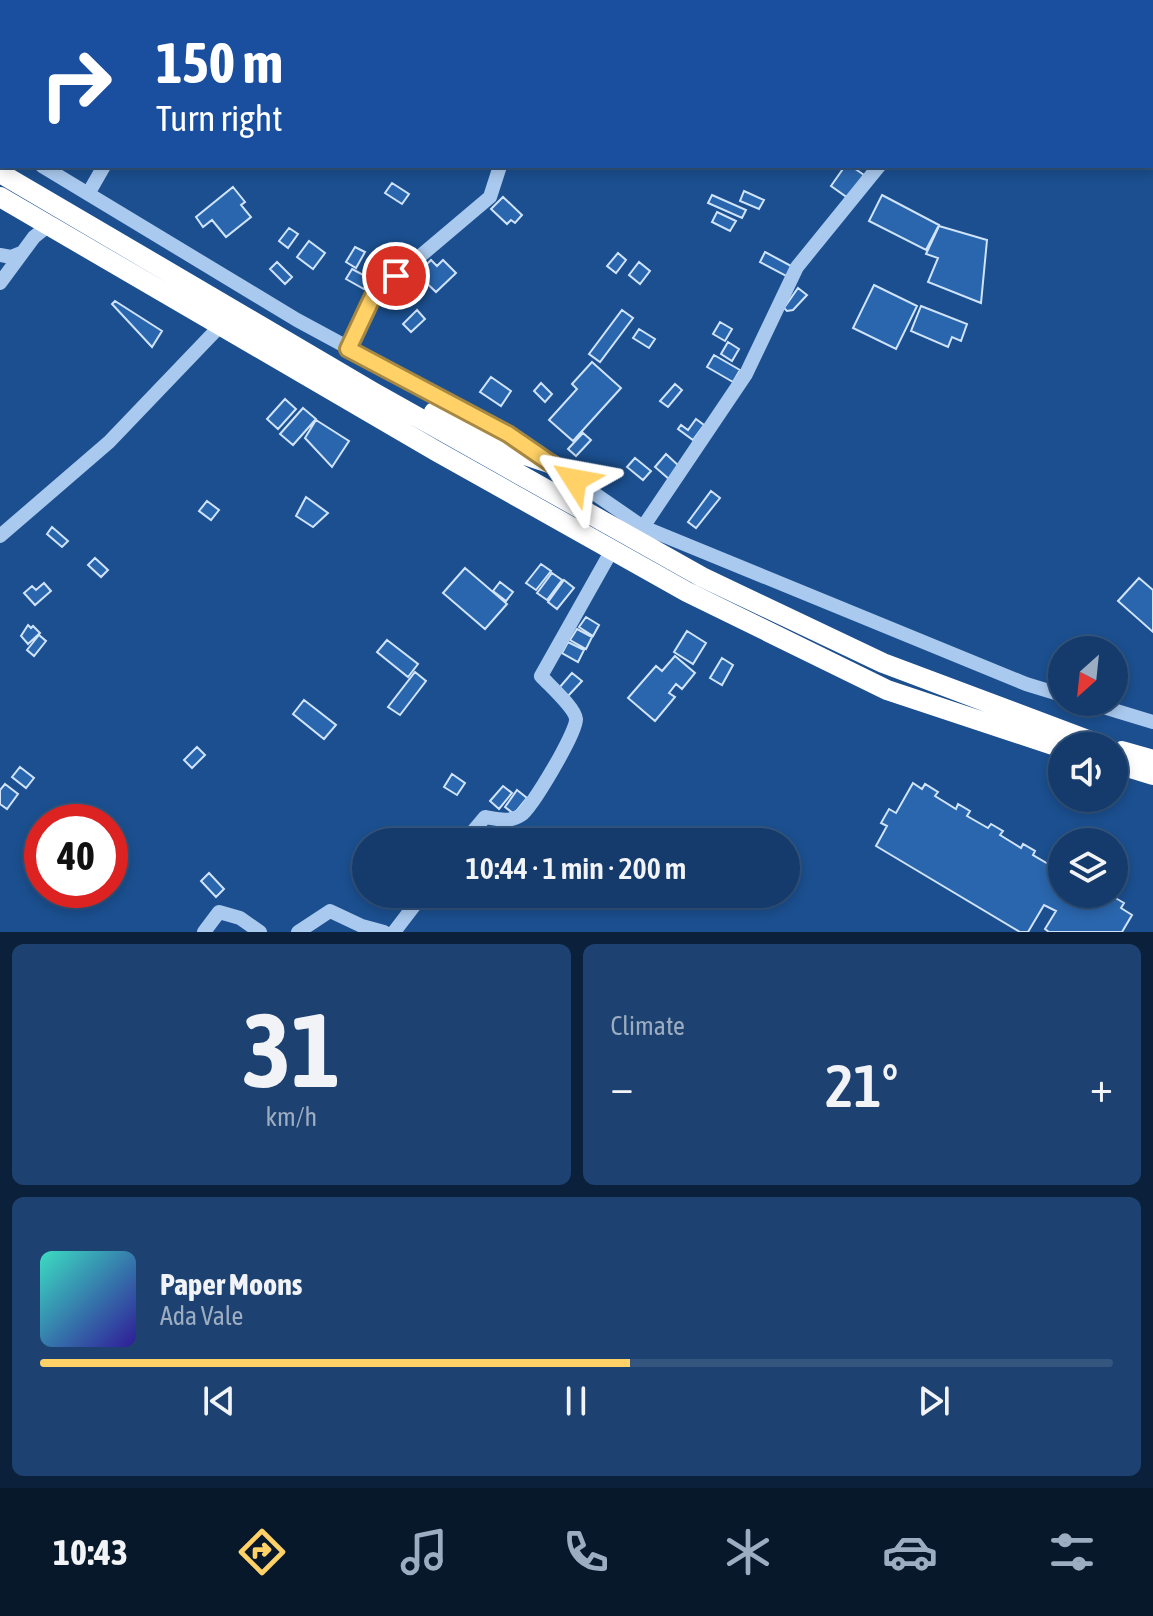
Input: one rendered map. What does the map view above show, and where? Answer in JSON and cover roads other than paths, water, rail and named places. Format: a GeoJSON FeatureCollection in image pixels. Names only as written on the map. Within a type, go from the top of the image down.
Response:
{"type":"FeatureCollection","features":[{"type":"Feature","properties":{"kind":"highway"},"geometry":{"type":"LineString","coordinates":[[0,173],[373,392],[702,577],[883,663],[1067,732]]}},
{"type":"Feature","properties":{"kind":"highway"},"geometry":{"type":"LineString","coordinates":[[0,199],[687,592],[887,690],[1048,743]]}},
{"type":"Feature","properties":{"kind":"highway"},"geometry":{"type":"LineString","coordinates":[[373,392],[431,410],[513,451],[552,464]]}},
{"type":"Feature","properties":{"kind":"highway"},"geometry":{"type":"LineString","coordinates":[[1128,753],[1153,760]]}},
{"type":"Feature","properties":{"kind":"highway"},"geometry":{"type":"LineString","coordinates":[[1128,767],[1153,775]]}},
{"type":"Feature","properties":{"kind":"street"},"geometry":{"type":"LineString","coordinates":[[45,168],[348,349],[508,434],[643,527],[1048,691]]}},
{"type":"Feature","properties":{"kind":"street"},"geometry":{"type":"LineString","coordinates":[[88,194],[103,168]]}},
{"type":"Feature","properties":{"kind":"street"},"geometry":{"type":"LineString","coordinates":[[348,349],[373,296],[490,197],[499,168]]}},
{"type":"Feature","properties":{"kind":"street"},"geometry":{"type":"LineString","coordinates":[[643,527],[746,374],[797,267],[877,168]]}},
{"type":"Feature","properties":{"kind":"street"},"geometry":{"type":"LineString","coordinates":[[0,283],[34,237],[49,225]]}},
{"type":"Feature","properties":{"kind":"street"},"geometry":{"type":"LineString","coordinates":[[0,255],[11,257],[21,253]]}},
{"type":"Feature","properties":{"kind":"street"},"geometry":{"type":"LineString","coordinates":[[0,536],[109,442],[222,324]]}},
{"type":"Feature","properties":{"kind":"street"},"geometry":{"type":"LineString","coordinates":[[476,828],[485,817],[504,821],[523,815],[569,743],[576,719],[571,709],[541,676],[612,550]]}},
{"type":"Feature","properties":{"kind":"street"},"geometry":{"type":"LineString","coordinates":[[1128,714],[1153,722]]}},
{"type":"Feature","properties":{"kind":"street"},"geometry":{"type":"LineString","coordinates":[[394,932],[412,908]]}},
{"type":"Feature","properties":{"kind":"street"},"geometry":{"type":"LineString","coordinates":[[298,932],[330,911],[384,932]]}},
{"type":"Feature","properties":{"kind":"street"},"geometry":{"type":"LineString","coordinates":[[204,932],[219,912],[240,918],[260,932]]}}]}
